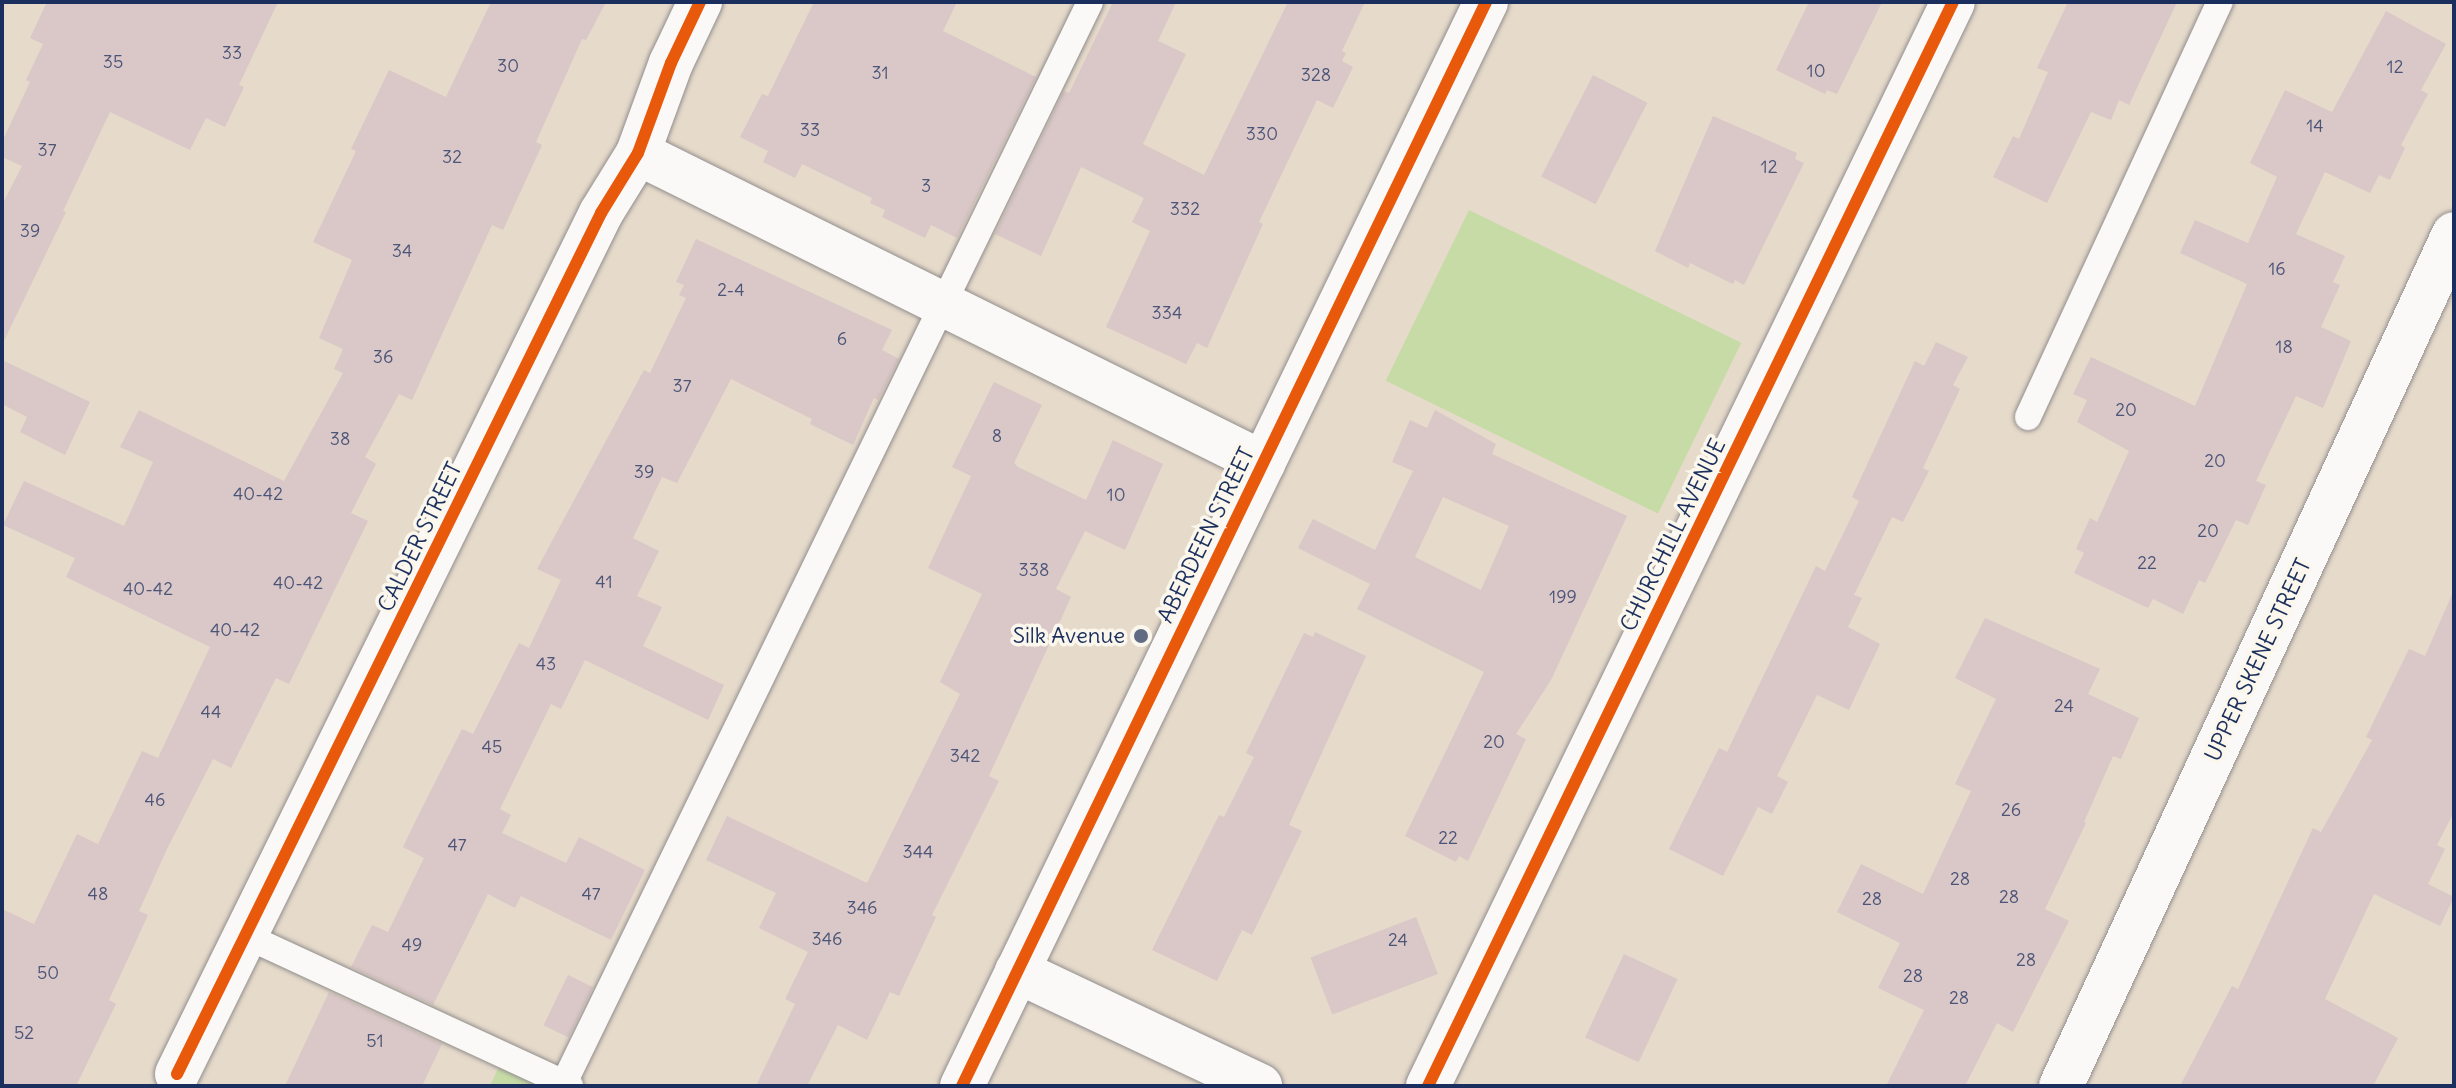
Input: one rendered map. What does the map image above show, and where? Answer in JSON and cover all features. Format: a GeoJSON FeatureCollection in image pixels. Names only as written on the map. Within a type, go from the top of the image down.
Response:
{"type":"FeatureCollection","features":[{"type":"Feature","properties":{"kind":"street","name":"CALDER STREET"},"geometry":{"type":"LineString","coordinates":[[172,1080],[246,936],[601,213],[638,153],[671,63],[700,2]]}},
{"type":"Feature","properties":{"kind":"street","name":"ABERDEEN STREET"},"geometry":{"type":"LineString","coordinates":[[962,1086],[1486,2]]}},
{"type":"Feature","properties":{"kind":"street","name":"CHURCHILL AVENUE"},"geometry":{"type":"LineString","coordinates":[[1428,1086],[1953,2]]}},
{"type":"Feature","properties":{"kind":"street"},"geometry":{"type":"LineString","coordinates":[[638,153],[1263,463]]}},
{"type":"Feature","properties":{"kind":"street","name":"UPPER SKENE STREET"},"geometry":{"type":"LineString","coordinates":[[2061,1086],[2454,234]]}},
{"type":"Feature","properties":{"kind":"street"},"geometry":{"type":"LineString","coordinates":[[1017,971],[1260,1086]]}},
{"type":"Feature","properties":{"kind":"lane"},"geometry":{"type":"LineString","coordinates":[[246,936],[567,1085],[1090,2]]}},
{"type":"Feature","properties":{"kind":"lane"},"geometry":{"type":"LineString","coordinates":[[2028,417],[2220,2]]}},
{"type":"Feature","properties":{"kind":"green space"},"geometry":{"type":"Polygon","coordinates":[[[1469,210],[1741,343],[1658,514],[1386,381],[1469,210]]]}},
{"type":"Feature","properties":{"kind":"green space"},"geometry":{"type":"Polygon","coordinates":[[[500,1064],[546,1086],[490,1086],[500,1064]]]}},
{"type":"Feature","properties":{"kind":"building"},"geometry":{"type":"Polygon","coordinates":[[[47,2],[278,2],[239,85],[244,87],[225,127],[206,118],[190,150],[110,112],[2,345],[2,205],[22,166],[2,157],[2,142],[30,82],[26,80],[43,44],[30,38],[47,2]]]}},
{"type":"Feature","properties":{"kind":"building"},"geometry":{"type":"Polygon","coordinates":[[[491,2],[606,2],[586,40],[582,39],[536,142],[542,145],[503,230],[492,225],[412,400],[399,394],[365,457],[376,464],[351,513],[368,521],[289,684],[276,678],[231,768],[213,759],[167,849],[139,911],[148,915],[109,1000],[116,1004],[76,1086],[2,1086],[2,909],[34,924],[77,834],[98,844],[142,751],[158,758],[210,647],[66,577],[75,558],[3,525],[24,481],[124,526],[153,462],[120,447],[139,410],[284,481],[343,373],[334,369],[343,349],[319,338],[352,260],[313,242],[356,151],[351,149],[389,70],[446,97],[491,2]]]}},
{"type":"Feature","properties":{"kind":"building"},"geometry":{"type":"Polygon","coordinates":[[[814,2],[957,2],[943,31],[1036,77],[957,238],[931,225],[925,238],[882,217],[885,210],[870,203],[872,198],[802,164],[795,178],[763,162],[768,151],[740,137],[762,94],[768,96],[814,2]]]}},
{"type":"Feature","properties":{"kind":"building"},"geometry":{"type":"Polygon","coordinates":[[[1113,2],[1176,2],[1158,41],[1186,54],[1143,144],[1204,175],[1288,2],[1365,2],[1342,51],[1346,53],[1342,61],[1353,67],[1333,108],[1317,100],[1259,222],[1263,224],[1207,348],[1197,343],[1186,364],[1106,327],[1150,231],[1132,222],[1144,198],[1081,167],[1041,256],[995,234],[1064,91],[1069,93],[1113,2]]]}},
{"type":"Feature","properties":{"kind":"building"},"geometry":{"type":"Polygon","coordinates":[[[1809,2],[1882,2],[1837,94],[1827,90],[1825,94],[1776,70],[1809,2]]]}},
{"type":"Feature","properties":{"kind":"building"},"geometry":{"type":"Polygon","coordinates":[[[2068,2],[2177,2],[2129,105],[2119,100],[2111,120],[2091,112],[2047,203],[1993,177],[2013,136],[2019,139],[2048,72],[2037,68],[2068,2]]]}},
{"type":"Feature","properties":{"kind":"building"},"geometry":{"type":"Polygon","coordinates":[[[2386,11],[2446,44],[2421,90],[2428,94],[2401,145],[2405,148],[2390,180],[2379,175],[2370,193],[2325,172],[2296,234],[2345,256],[2333,282],[2340,285],[2321,327],[2351,341],[2323,408],[2296,396],[2256,481],[2266,485],[2248,525],[2236,520],[2205,583],[2199,580],[2183,614],[2153,599],[2148,608],[2074,573],[2084,553],[2076,549],[2090,518],[2097,522],[2129,451],[2077,422],[2087,400],[2073,394],[2091,357],[2195,406],[2247,284],[2180,253],[2195,220],[2248,243],[2277,177],[2250,163],[2285,90],[2332,112],[2386,11]]]}},
{"type":"Feature","properties":{"kind":"building"},"geometry":{"type":"Polygon","coordinates":[[[1593,75],[1647,103],[1596,204],[1541,177],[1593,75]]]}},
{"type":"Feature","properties":{"kind":"building"},"geometry":{"type":"Polygon","coordinates":[[[1713,116],[1797,153],[1795,159],[1804,163],[1744,285],[1735,280],[1733,284],[1690,263],[1688,268],[1655,251],[1713,116]]]}},
{"type":"Feature","properties":{"kind":"building"},"geometry":{"type":"Polygon","coordinates":[[[696,239],[892,330],[882,350],[899,359],[878,400],[874,398],[853,445],[810,424],[812,419],[731,379],[677,483],[662,477],[633,538],[659,551],[637,596],[662,607],[643,646],[724,685],[708,720],[585,660],[561,709],[551,704],[500,809],[511,815],[502,833],[566,863],[579,837],[645,870],[611,940],[521,896],[515,908],[488,894],[433,1005],[351,967],[372,925],[388,932],[424,858],[403,847],[462,729],[473,734],[519,643],[529,648],[561,580],[537,569],[644,370],[650,373],[686,298],[679,295],[684,285],[676,282],[696,239]]]}},
{"type":"Feature","properties":{"kind":"building"},"geometry":{"type":"Polygon","coordinates":[[[1936,342],[1968,357],[1953,385],[1960,389],[1923,468],[1929,471],[1903,522],[1892,517],[1854,595],[1862,598],[1848,627],[1880,644],[1849,710],[1817,695],[1777,776],[1788,782],[1772,814],[1758,807],[1723,876],[1669,849],[1719,748],[1727,752],[1816,566],[1825,571],[1859,501],[1852,497],[1915,361],[1924,366],[1936,342]]]}},
{"type":"Feature","properties":{"kind":"building"},"geometry":{"type":"Polygon","coordinates":[[[2,360],[90,402],[65,455],[20,432],[27,417],[2,404],[2,360]]]}},
{"type":"Feature","properties":{"kind":"building"},"geometry":{"type":"Polygon","coordinates":[[[994,382],[1042,405],[1014,463],[1086,500],[1113,440],[1163,464],[1125,550],[1085,531],[1056,589],[1071,597],[989,776],[999,781],[932,915],[936,917],[899,996],[890,992],[867,1040],[838,1025],[807,1086],[756,1086],[795,1004],[785,999],[808,952],[759,928],[776,893],[706,860],[727,816],[867,883],[960,694],[940,682],[982,594],[928,568],[971,476],[952,467],[994,382]]]}},
{"type":"Feature","properties":{"kind":"building"},"geometry":{"type":"Polygon","coordinates":[[[1435,410],[1496,444],[1492,454],[1627,516],[1551,680],[1516,734],[1526,739],[1468,861],[1459,856],[1456,862],[1405,836],[1484,672],[1357,609],[1370,584],[1298,548],[1313,519],[1375,550],[1413,471],[1392,462],[1410,420],[1427,428],[1435,410]],[[1443,497],[1415,557],[1481,590],[1509,526],[1443,497]]]}},
{"type":"Feature","properties":{"kind":"building"},"geometry":{"type":"Polygon","coordinates":[[[2454,590],[2454,812],[2437,845],[2445,849],[2428,884],[2454,897],[2440,926],[2374,894],[2325,999],[2398,1038],[2373,1086],[2180,1086],[2232,986],[2238,989],[2313,828],[2321,832],[2372,740],[2366,737],[2409,649],[2425,656],[2454,590]]]}},
{"type":"Feature","properties":{"kind":"building"},"geometry":{"type":"Polygon","coordinates":[[[1985,618],[2100,669],[2088,694],[2139,718],[2121,759],[2113,756],[2086,823],[2045,909],[2069,921],[2013,1032],[1997,1023],[1965,1086],[1886,1086],[1924,1010],[1878,988],[1900,943],[1837,912],[1861,864],[1923,894],[1971,791],[1955,784],[1996,699],[1955,678],[1985,618]]]}},
{"type":"Feature","properties":{"kind":"building"},"geometry":{"type":"Polygon","coordinates":[[[1315,632],[1366,656],[1289,825],[1302,831],[1252,935],[1242,930],[1217,981],[1152,950],[1219,815],[1224,817],[1254,757],[1246,753],[1304,633],[1313,637],[1315,632]]]}},
{"type":"Feature","properties":{"kind":"building"},"geometry":{"type":"Polygon","coordinates":[[[1416,917],[1438,974],[1332,1014],[1311,957],[1416,917]]]}},
{"type":"Feature","properties":{"kind":"building"},"geometry":{"type":"Polygon","coordinates":[[[1624,954],[1677,979],[1639,1062],[1585,1037],[1624,954]]]}},
{"type":"Feature","properties":{"kind":"building"},"geometry":{"type":"Polygon","coordinates":[[[568,975],[593,987],[569,1038],[543,1025],[568,975]]]}},
{"type":"Feature","properties":{"kind":"building"},"geometry":{"type":"Polygon","coordinates":[[[329,992],[442,1044],[422,1086],[285,1086],[329,992]]]}},
{"type":"Feature","properties":{"kind":"cycle path"},"geometry":{"type":"LineString","coordinates":[[177,1074],[601,213],[638,153],[671,63],[700,2]]}},
{"type":"Feature","properties":{"kind":"cycle path"},"geometry":{"type":"LineString","coordinates":[[962,1086],[1486,2]]}},
{"type":"Feature","properties":{"kind":"cycle path"},"geometry":{"type":"LineString","coordinates":[[1428,1086],[1953,2]]}},
{"type":"Feature","properties":{"kind":"place","name":"Silk Avenue"},"geometry":{"type":"Point","coordinates":[1141,636]}}]}
